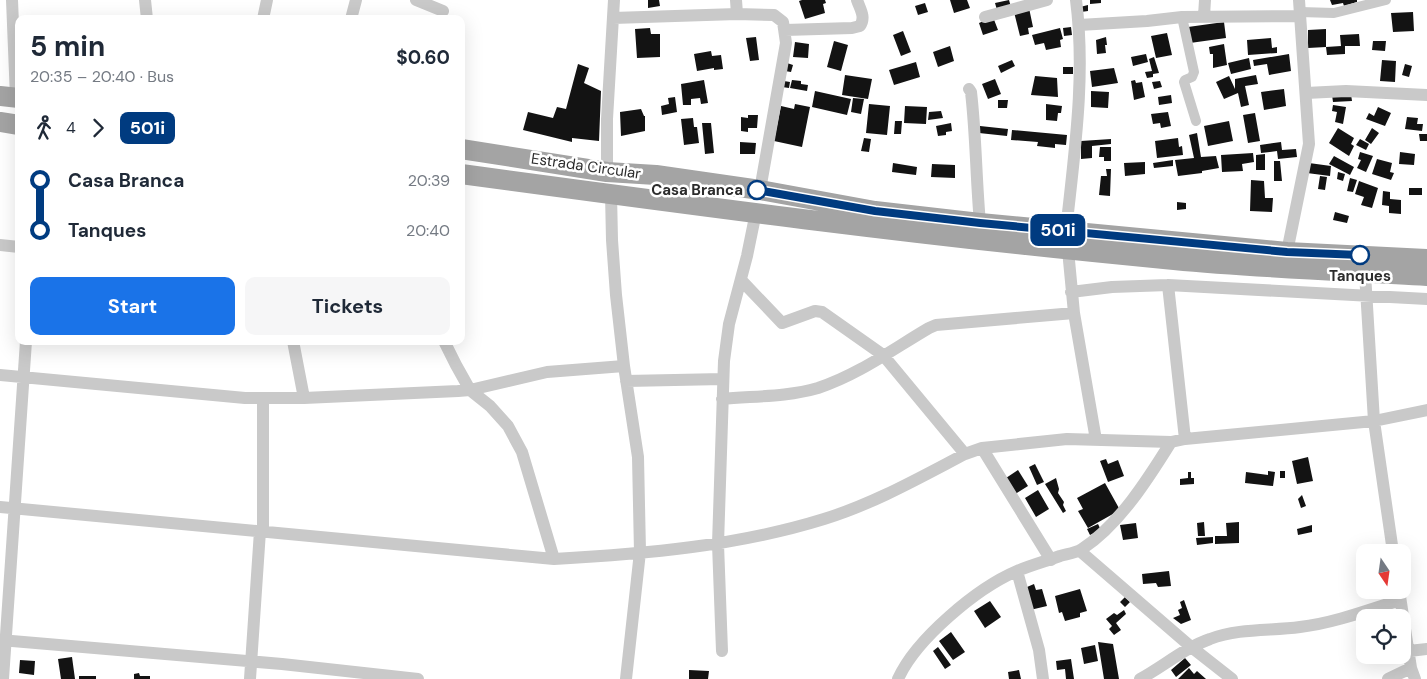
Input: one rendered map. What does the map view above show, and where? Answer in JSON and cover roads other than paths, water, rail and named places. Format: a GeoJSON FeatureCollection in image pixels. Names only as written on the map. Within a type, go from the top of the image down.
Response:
{"type":"FeatureCollection","features":[{"type":"Feature","properties":{"kind":"main road"},"geometry":{"type":"LineString","coordinates":[[0,122],[15,124]]}},
{"type":"Feature","properties":{"kind":"main road","name":"Estrada Circular"},"geometry":{"type":"LineString","coordinates":[[465,150],[607,172],[656,175],[760,190],[875,211],[980,223],[1067,240],[1427,259]]}},
{"type":"Feature","properties":{"kind":"main road"},"geometry":{"type":"LineString","coordinates":[[465,175],[924,234],[1067,240],[1177,261],[1427,276]]}},
{"type":"Feature","properties":{"kind":"street"},"geometry":{"type":"LineString","coordinates":[[12,0],[12,97]]}},
{"type":"Feature","properties":{"kind":"street"},"geometry":{"type":"LineString","coordinates":[[146,0],[147,15]]}},
{"type":"Feature","properties":{"kind":"street"},"geometry":{"type":"LineString","coordinates":[[264,15],[267,0]]}},
{"type":"Feature","properties":{"kind":"street"},"geometry":{"type":"LineString","coordinates":[[352,15],[356,0]]}},
{"type":"Feature","properties":{"kind":"street"},"geometry":{"type":"LineString","coordinates":[[416,0],[443,10]]}},
{"type":"Feature","properties":{"kind":"street"},"geometry":{"type":"LineString","coordinates":[[607,172],[607,118],[614,0]]}},
{"type":"Feature","properties":{"kind":"street"},"geometry":{"type":"LineString","coordinates":[[736,0],[737,14]]}},
{"type":"Feature","properties":{"kind":"street"},"geometry":{"type":"LineString","coordinates":[[785,30],[852,28],[860,26],[863,17],[857,0]]}},
{"type":"Feature","properties":{"kind":"street"},"geometry":{"type":"LineString","coordinates":[[985,17],[1047,0]]}},
{"type":"Feature","properties":{"kind":"street"},"geometry":{"type":"LineString","coordinates":[[1076,0],[1080,48],[1076,132],[1067,240],[1074,313],[1096,440]]}},
{"type":"Feature","properties":{"kind":"street"},"geometry":{"type":"LineString","coordinates":[[1204,16],[1205,0]]}},
{"type":"Feature","properties":{"kind":"street"},"geometry":{"type":"LineString","coordinates":[[1079,26],[1182,17],[1299,10],[1334,13],[1386,0]]}},
{"type":"Feature","properties":{"kind":"street"},"geometry":{"type":"LineString","coordinates":[[1287,252],[1310,144],[1299,10]]}},
{"type":"Feature","properties":{"kind":"street"},"geometry":{"type":"LineString","coordinates":[[614,18],[737,14],[774,16],[783,22],[786,43],[760,190]]}},
{"type":"Feature","properties":{"kind":"street"},"geometry":{"type":"LineString","coordinates":[[1182,17],[1194,72],[1192,77],[1184,80],[1184,82],[1196,120]]}},
{"type":"Feature","properties":{"kind":"street"},"geometry":{"type":"LineString","coordinates":[[970,89],[976,132],[976,176],[980,223]]}},
{"type":"Feature","properties":{"kind":"street"},"geometry":{"type":"LineString","coordinates":[[1306,93],[1346,91],[1427,95]]}},
{"type":"Feature","properties":{"kind":"street"},"geometry":{"type":"LineString","coordinates":[[611,194],[612,250],[624,366],[638,457],[640,552],[626,679]]}},
{"type":"Feature","properties":{"kind":"street"},"geometry":{"type":"LineString","coordinates":[[722,651],[718,544],[724,360],[730,324],[742,280],[756,212]]}},
{"type":"Feature","properties":{"kind":"street"},"geometry":{"type":"LineString","coordinates":[[0,245],[15,247]]}},
{"type":"Feature","properties":{"kind":"street"},"geometry":{"type":"LineString","coordinates":[[1365,272],[1374,421],[1392,544]]}},
{"type":"Feature","properties":{"kind":"street"},"geometry":{"type":"LineString","coordinates":[[742,280],[782,324],[815,312],[822,312],[883,355],[965,454]]}},
{"type":"Feature","properties":{"kind":"street"},"geometry":{"type":"LineString","coordinates":[[1071,292],[1112,287],[1168,284],[1427,299]]}},
{"type":"Feature","properties":{"kind":"street"},"geometry":{"type":"LineString","coordinates":[[1168,284],[1185,438]]}},
{"type":"Feature","properties":{"kind":"street"},"geometry":{"type":"LineString","coordinates":[[722,399],[794,393],[816,388],[842,379],[936,325],[1074,313]]}},
{"type":"Feature","properties":{"kind":"street"},"geometry":{"type":"LineString","coordinates":[[3,679],[3,640],[15,508],[26,345]]}},
{"type":"Feature","properties":{"kind":"street"},"geometry":{"type":"LineString","coordinates":[[294,345],[304,398]]}},
{"type":"Feature","properties":{"kind":"street"},"geometry":{"type":"LineString","coordinates":[[446,345],[470,390],[490,406],[508,426],[522,452],[554,559]]}},
{"type":"Feature","properties":{"kind":"street"},"geometry":{"type":"LineString","coordinates":[[0,375],[245,398],[304,398],[470,390],[547,372],[624,366]]}},
{"type":"Feature","properties":{"kind":"street"},"geometry":{"type":"LineString","coordinates":[[626,381],[723,379]]}},
{"type":"Feature","properties":{"kind":"street"},"geometry":{"type":"LineString","coordinates":[[250,679],[262,532],[263,398]]}},
{"type":"Feature","properties":{"kind":"street"},"geometry":{"type":"LineString","coordinates":[[0,507],[554,559],[718,544],[771,533],[824,519],[867,503],[965,454],[982,448],[1066,439],[1171,442],[1185,438],[1374,421],[1427,410]]}},
{"type":"Feature","properties":{"kind":"street"},"geometry":{"type":"LineString","coordinates":[[898,679],[903,668],[930,635],[965,603],[1017,571],[1080,551],[1101,534],[1114,521],[1140,488],[1171,442]]}},
{"type":"Feature","properties":{"kind":"street"},"geometry":{"type":"LineString","coordinates":[[982,448],[1051,560]]}},
{"type":"Feature","properties":{"kind":"street"},"geometry":{"type":"LineString","coordinates":[[1080,551],[1190,646],[1232,679]]}},
{"type":"Feature","properties":{"kind":"street"},"geometry":{"type":"LineString","coordinates":[[1017,571],[1039,650],[1043,679]]}},
{"type":"Feature","properties":{"kind":"street"},"geometry":{"type":"LineString","coordinates":[[1140,679],[1190,646],[1233,632],[1301,627],[1330,621],[1388,599]]}},
{"type":"Feature","properties":{"kind":"street"},"geometry":{"type":"LineString","coordinates":[[3,640],[418,679]]}},
{"type":"Feature","properties":{"kind":"street"},"geometry":{"type":"LineString","coordinates":[[1411,651],[1427,649]]}},
{"type":"Feature","properties":{"kind":"street"},"geometry":{"type":"LineString","coordinates":[[1388,679],[1413,674]]}},
{"type":"Feature","properties":{"kind":"place","name":"Casa Branca"},"geometry":{"type":"Point","coordinates":[757,190]}},
{"type":"Feature","properties":{"kind":"place","name":"Tanques"},"geometry":{"type":"Point","coordinates":[1360,255]}}]}
